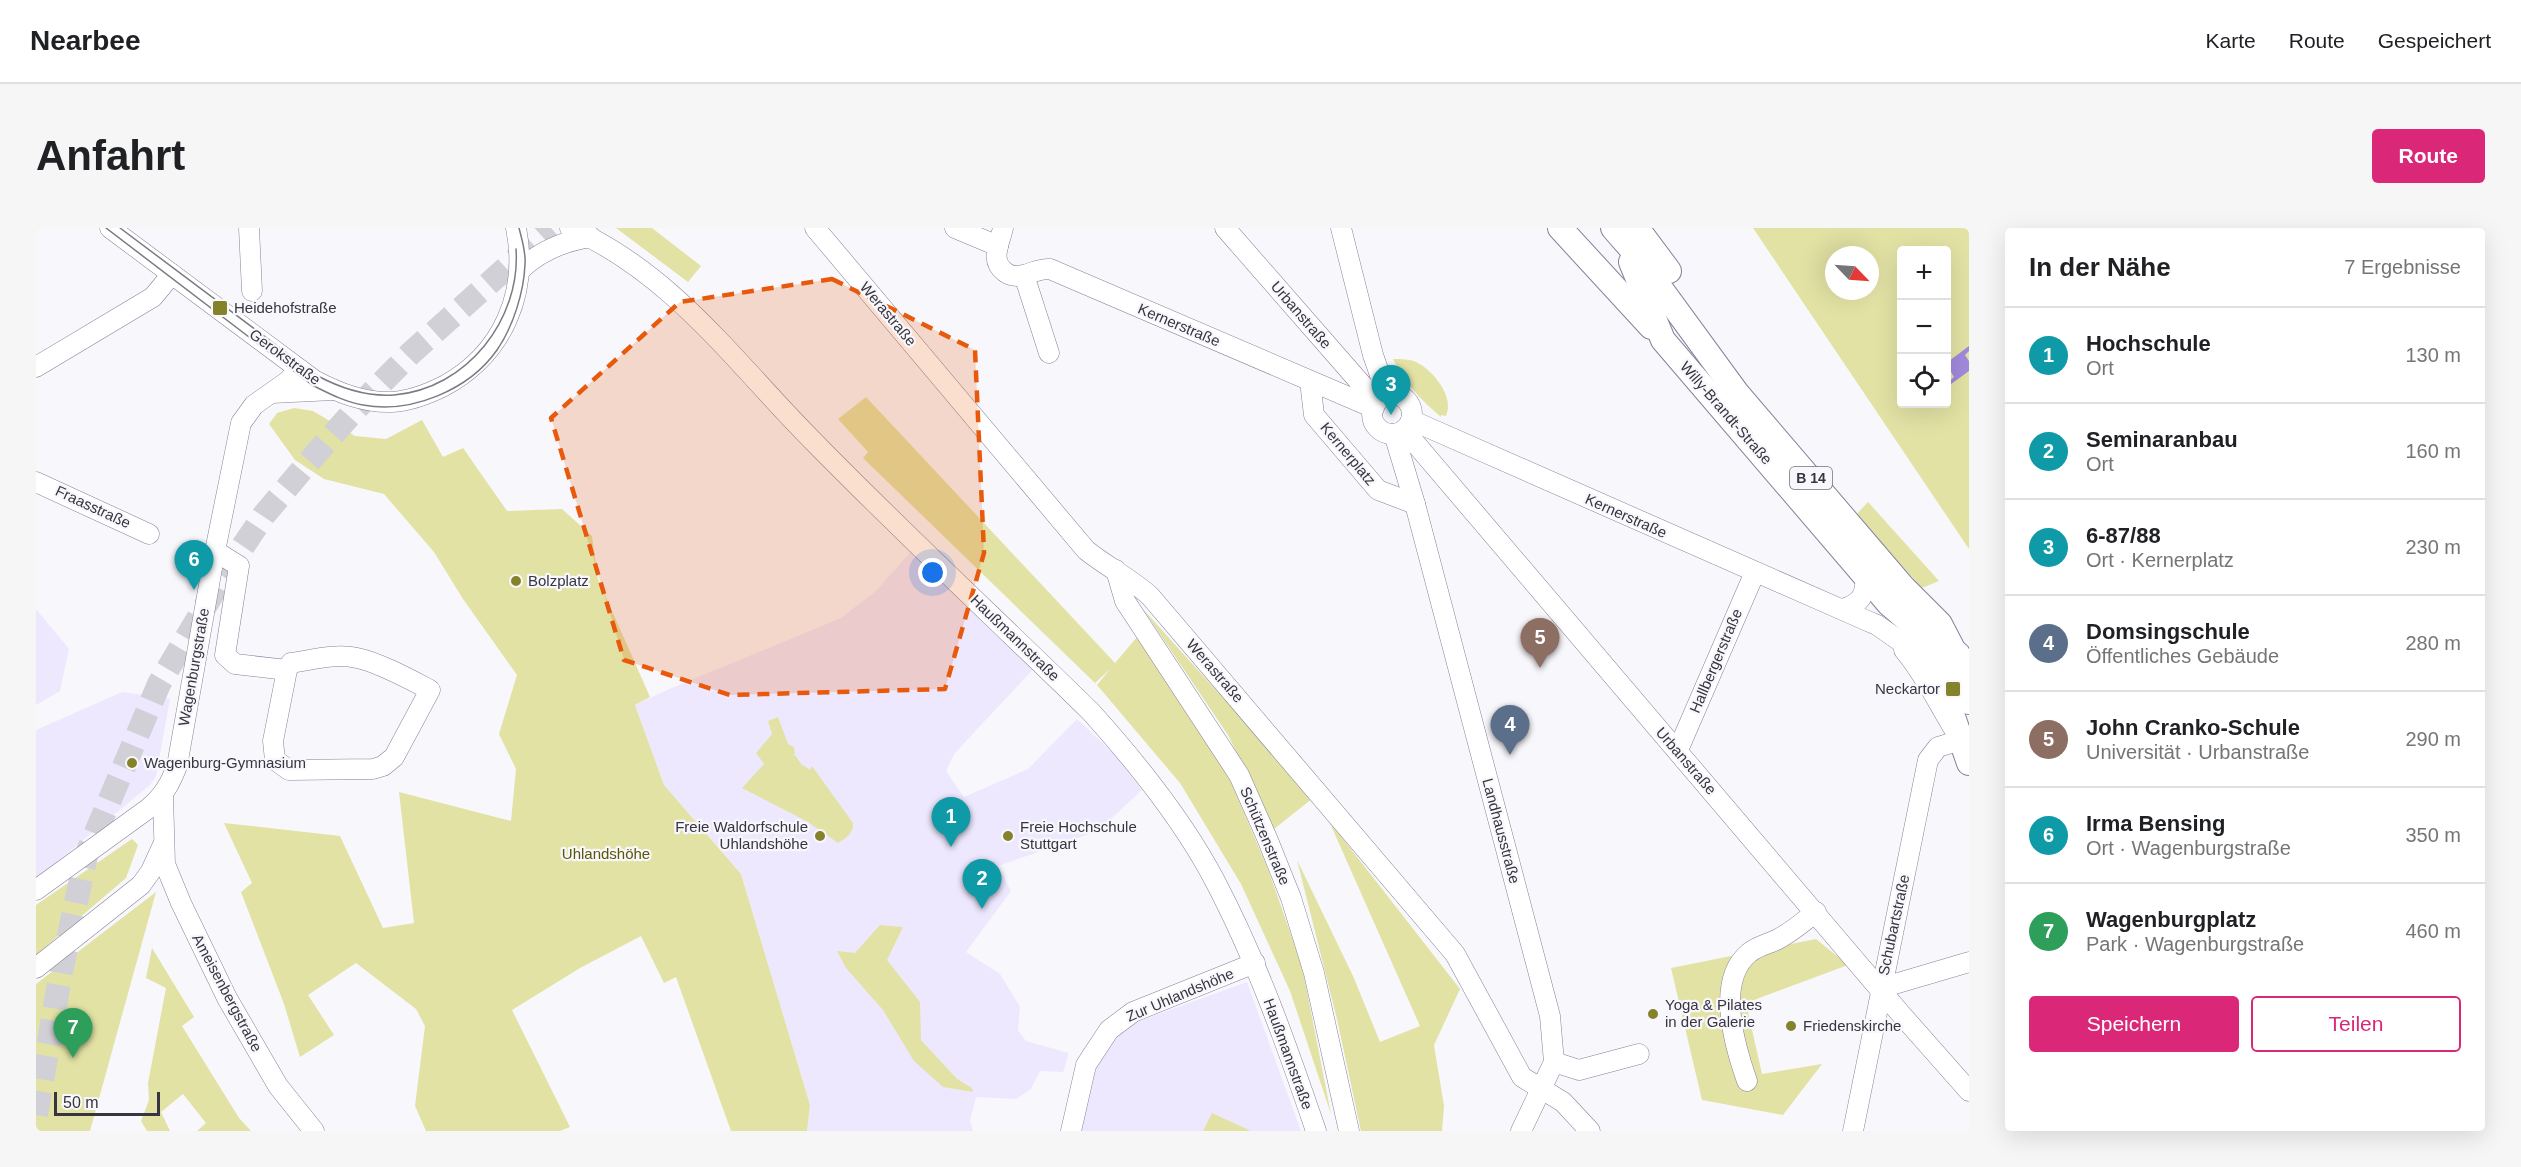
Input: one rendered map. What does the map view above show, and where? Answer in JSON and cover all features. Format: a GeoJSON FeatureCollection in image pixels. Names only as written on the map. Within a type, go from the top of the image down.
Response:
{"type":"FeatureCollection","features":[{"type":"Feature","properties":{"kind":"main road"},"geometry":{"type":"LineString","coordinates":[[1560,228],[1663,340]]}},
{"type":"Feature","properties":{"kind":"main road","name":"Willy-Brandt-Straße"},"geometry":{"type":"LineString","coordinates":[[1603,228],[1629,258],[1663,340],[1865,577],[1896,626],[1925,643],[1957,654]]}},
{"type":"Feature","properties":{"kind":"main road","name":"Willy-Brandt-Straße"},"geometry":{"type":"LineString","coordinates":[[1612,228],[1641,261],[1737,393],[1903,587],[1945,631],[1957,654]]}},
{"type":"Feature","properties":{"kind":"main road"},"geometry":{"type":"LineString","coordinates":[[1637,228],[1682,291],[1716,364]]}},
{"type":"Feature","properties":{"kind":"main road"},"geometry":{"type":"LineString","coordinates":[[1957,654],[1967,694]]}},
{"type":"Feature","properties":{"kind":"main road"},"geometry":{"type":"LineString","coordinates":[[1957,654],[1962,732],[1969,763]]}},
{"type":"Feature","properties":{"kind":"street","name":"Gerokstraße"},"geometry":{"type":"LineString","coordinates":[[110,228],[299,369],[333,390],[365,400],[393,402],[433,392],[476,363],[492,346],[512,304],[520,270],[520,249],[516,228]]}},
{"type":"Feature","properties":{"kind":"street"},"geometry":{"type":"LineString","coordinates":[[249,228],[252,291]]}},
{"type":"Feature","properties":{"kind":"street","name":"Haußmannstraße"},"geometry":{"type":"LineString","coordinates":[[570,228],[591,237],[638,268],[673,295],[711,330],[814,442],[1091,712],[1131,759],[1173,815],[1214,879],[1255,963],[1316,1131]]}},
{"type":"Feature","properties":{"kind":"street","name":"Werastraße"},"geometry":{"type":"LineString","coordinates":[[815,228],[1086,550],[1150,596],[1455,954],[1522,1077],[1563,1102],[1590,1131]]}},
{"type":"Feature","properties":{"kind":"street"},"geometry":{"type":"LineString","coordinates":[[955,228],[1000,237],[997,259],[1002,269],[1017,276],[1024,275],[1049,353]]}},
{"type":"Feature","properties":{"kind":"street","name":"Urbanstraße"},"geometry":{"type":"LineString","coordinates":[[1225,228],[1379,402]]}},
{"type":"Feature","properties":{"kind":"street"},"geometry":{"type":"LineString","coordinates":[[1341,228],[1373,355],[1379,402],[1373,421],[1382,431],[1403,428],[1408,403],[1399,395],[1379,402]]}},
{"type":"Feature","properties":{"kind":"street"},"geometry":{"type":"LineString","coordinates":[[520,270],[550,248],[572,240],[591,237]]}},
{"type":"Feature","properties":{"kind":"street","name":"Kernerstraße"},"geometry":{"type":"LineString","coordinates":[[1024,275],[1044,268],[1050,269],[1310,381],[1379,402]]}},
{"type":"Feature","properties":{"kind":"street"},"geometry":{"type":"LineString","coordinates":[[36,367],[153,297],[172,274]]}},
{"type":"Feature","properties":{"kind":"street","name":"Wagenburgstraße"},"geometry":{"type":"LineString","coordinates":[[36,890],[163,796],[177,766],[215,551],[241,423],[254,405],[272,393],[299,369]]}},
{"type":"Feature","properties":{"kind":"street","name":"Kernerplatz"},"geometry":{"type":"LineString","coordinates":[[1310,381],[1314,415],[1378,490],[1414,504]]}},
{"type":"Feature","properties":{"kind":"street"},"geometry":{"type":"LineString","coordinates":[[272,393],[333,390]]}},
{"type":"Feature","properties":{"kind":"street","name":"Urbanstraße"},"geometry":{"type":"LineString","coordinates":[[1403,428],[1900,1013],[1969,1091]]}},
{"type":"Feature","properties":{"kind":"street","name":"Kernerstraße"},"geometry":{"type":"LineString","coordinates":[[1403,428],[1842,609],[1896,626],[1916,665],[1962,732]]}},
{"type":"Feature","properties":{"kind":"street","name":"Landhausstraße"},"geometry":{"type":"LineString","coordinates":[[1403,428],[1414,504],[1550,1016],[1554,1062]]}},
{"type":"Feature","properties":{"kind":"street","name":"Fraasstraße"},"geometry":{"type":"LineString","coordinates":[[36,482],[149,534]]}},
{"type":"Feature","properties":{"kind":"street"},"geometry":{"type":"LineString","coordinates":[[215,551],[239,566],[225,655],[235,664],[287,670]]}},
{"type":"Feature","properties":{"kind":"street","name":"Schützenstraße"},"geometry":{"type":"LineString","coordinates":[[1116,570],[1125,601],[1239,775],[1271,848],[1291,898],[1314,973],[1349,1131]]}},
{"type":"Feature","properties":{"kind":"street","name":"Hallbergerstraße"},"geometry":{"type":"LineString","coordinates":[[1678,750],[1755,572]]}},
{"type":"Feature","properties":{"kind":"street"},"geometry":{"type":"LineString","coordinates":[[1842,609],[1860,600],[1866,587],[1865,577]]}},
{"type":"Feature","properties":{"kind":"street"},"geometry":{"type":"LineString","coordinates":[[330,657],[356,658],[412,680],[430,690],[394,757],[383,766],[373,769],[290,770],[275,760],[273,741],[287,670],[291,663],[330,657]]}},
{"type":"Feature","properties":{"kind":"street","name":"Schubartstraße"},"geometry":{"type":"LineString","coordinates":[[1853,1131],[1928,760],[1938,747],[1962,732]]}},
{"type":"Feature","properties":{"kind":"street"},"geometry":{"type":"LineString","coordinates":[[36,968],[141,885],[151,871],[163,845],[163,796]]}},
{"type":"Feature","properties":{"kind":"street","name":"Ameisenbergstraße"},"geometry":{"type":"LineString","coordinates":[[163,845],[165,864],[170,878],[227,998],[278,1086],[314,1131]]}},
{"type":"Feature","properties":{"kind":"street"},"geometry":{"type":"LineString","coordinates":[[1748,1081],[1734,1043],[1730,1003],[1732,983],[1741,963],[1749,953],[1788,934],[1815,912]]}},
{"type":"Feature","properties":{"kind":"street"},"geometry":{"type":"LineString","coordinates":[[1881,988],[1969,962]]}},
{"type":"Feature","properties":{"kind":"street","name":"Zur Uhlandshöhe"},"geometry":{"type":"LineString","coordinates":[[1071,1131],[1086,1065],[1108,1030],[1133,1012],[1255,963]]}},
{"type":"Feature","properties":{"kind":"street"},"geometry":{"type":"LineString","coordinates":[[1521,1131],[1554,1062],[1579,1070],[1639,1054]]}},
{"type":"Feature","properties":{"kind":"highlighted area"},"geometry":{"type":"Polygon","coordinates":[[[832,279],[975,350],[984,553],[945,689],[730,695],[624,660],[551,418],[680,302],[832,279]]]}},
{"type":"Feature","properties":{"kind":"shaded area"},"geometry":{"type":"Polygon","coordinates":[[[1969,346],[1969,351],[1965,355],[1969,361],[1969,371],[1951,384],[1954,377],[1951,372],[1951,360],[1969,346]]]}},
{"type":"Feature","properties":{"kind":"shaded area","name":"Freie Waldorfschule Uhlandshöhe"},"geometry":{"type":"Polygon","coordinates":[[[915,547],[1038,664],[954,754],[946,771],[964,797],[1028,769],[1077,719],[1116,756],[1142,790],[1098,831],[998,866],[1011,891],[966,952],[1000,974],[1020,1007],[1018,1030],[1026,1041],[1069,1053],[1063,1072],[1040,1071],[1031,1089],[1016,1099],[976,1097],[970,1121],[973,1131],[807,1131],[810,1105],[741,874],[664,785],[635,705],[841,618],[877,590],[915,547]]]}},
{"type":"Feature","properties":{"kind":"shaded area"},"geometry":{"type":"Polygon","coordinates":[[[36,609],[69,649],[60,691],[36,705],[36,609]]]}},
{"type":"Feature","properties":{"kind":"shaded area","name":"Wagenburg-Gymnasium"},"geometry":{"type":"Polygon","coordinates":[[[122,692],[170,699],[156,776],[150,785],[36,879],[36,730],[122,692]]]}},
{"type":"Feature","properties":{"kind":"shaded area"},"geometry":{"type":"Polygon","coordinates":[[[1247,982],[1301,1131],[1079,1131],[1091,1070],[1117,1029],[1247,982]]]}},
{"type":"Feature","properties":{"kind":"green space"},"geometry":{"type":"Polygon","coordinates":[[[616,228],[652,228],[701,266],[688,282],[616,228]]]}},
{"type":"Feature","properties":{"kind":"green space"},"geometry":{"type":"Polygon","coordinates":[[[1753,228],[1969,228],[1969,549],[1753,228]]]}},
{"type":"Feature","properties":{"kind":"green space"},"geometry":{"type":"Polygon","coordinates":[[[1393,359],[1416,362],[1429,371],[1445,393],[1448,401],[1446,416],[1441,415],[1441,417],[1420,398],[1402,376],[1393,359]]]}},
{"type":"Feature","properties":{"kind":"green space"},"geometry":{"type":"Polygon","coordinates":[[[866,397],[1115,663],[1137,637],[1217,750],[1268,869],[1302,966],[1331,1114],[1290,991],[1241,884],[1180,783],[1097,685],[1110,669],[1095,683],[863,458],[868,452],[838,419],[866,397]]]}},
{"type":"Feature","properties":{"kind":"green space","name":"Uhlandshöhe"},"geometry":{"type":"Polygon","coordinates":[[[294,408],[313,411],[355,436],[386,439],[422,420],[443,457],[463,448],[507,511],[562,509],[592,536],[598,579],[650,697],[635,705],[664,785],[741,874],[810,1105],[807,1131],[731,1131],[676,977],[664,983],[641,936],[580,968],[512,1010],[570,1127],[560,1131],[426,1131],[415,1106],[425,1026],[416,1009],[356,963],[308,995],[334,1035],[300,1057],[284,1004],[241,892],[252,883],[224,823],[340,836],[383,928],[414,923],[399,792],[511,821],[516,769],[499,734],[517,675],[463,599],[434,552],[384,494],[324,479],[295,460],[269,424],[277,413],[294,408]]]}},
{"type":"Feature","properties":{"kind":"green space"},"geometry":{"type":"Polygon","coordinates":[[[1868,502],[1939,581],[1922,588],[1856,515],[1868,502]]]}},
{"type":"Feature","properties":{"kind":"green space"},"geometry":{"type":"Polygon","coordinates":[[[1143,609],[1313,798],[1274,829],[1228,735],[1143,609]]]}},
{"type":"Feature","properties":{"kind":"green space"},"geometry":{"type":"Polygon","coordinates":[[[778,717],[788,744],[794,747],[795,754],[792,755],[795,755],[802,765],[800,767],[803,765],[810,770],[812,766],[853,823],[851,832],[838,843],[808,822],[742,788],[764,764],[756,753],[772,734],[768,721],[778,717]]]}},
{"type":"Feature","properties":{"kind":"green space"},"geometry":{"type":"Polygon","coordinates":[[[1329,821],[1460,989],[1434,1045],[1444,1106],[1442,1131],[1361,1131],[1337,1019],[1297,860],[1353,976],[1380,1042],[1420,1026],[1329,821]]]}},
{"type":"Feature","properties":{"kind":"green space"},"geometry":{"type":"Polygon","coordinates":[[[132,839],[138,845],[126,878],[36,955],[36,905],[132,839]]]}},
{"type":"Feature","properties":{"kind":"green space"},"geometry":{"type":"Polygon","coordinates":[[[156,892],[90,1131],[36,1131],[36,984],[156,892]]]}},
{"type":"Feature","properties":{"kind":"green space"},"geometry":{"type":"Polygon","coordinates":[[[880,925],[903,927],[887,960],[920,1002],[921,1040],[957,1079],[972,1088],[973,1092],[943,1087],[914,1061],[883,1010],[846,968],[837,951],[855,953],[880,925]]]}},
{"type":"Feature","properties":{"kind":"green space"},"geometry":{"type":"Polygon","coordinates":[[[1816,939],[1848,965],[1746,1003],[1762,1074],[1822,1064],[1783,1115],[1702,1100],[1671,968],[1816,939]]]}},
{"type":"Feature","properties":{"kind":"green space"},"geometry":{"type":"Polygon","coordinates":[[[152,948],[194,1017],[182,1026],[239,1118],[251,1131],[197,1131],[206,1123],[183,1094],[161,1112],[170,1131],[147,1131],[141,1121],[149,1100],[148,1083],[166,988],[146,978],[152,948]]]}},
{"type":"Feature","properties":{"kind":"green space"},"geometry":{"type":"Polygon","coordinates":[[[1212,1113],[1249,1130],[1249,1131],[1203,1131],[1212,1113]]]}},
{"type":"Feature","properties":{"kind":"tunnel"},"geometry":{"type":"LineString","coordinates":[[36,1115],[61,972],[86,856],[159,684],[225,573],[264,515],[306,465],[353,412],[411,353],[551,228]]}},
{"type":"Feature","properties":{"kind":"tram line"},"geometry":{"type":"LineString","coordinates":[[106,228],[312,385],[350,402],[381,407],[400,406],[438,396],[471,377],[497,350],[517,309],[524,275],[525,255],[519,228]]}},
{"type":"Feature","properties":{"kind":"tram line"},"geometry":{"type":"LineString","coordinates":[[120,228],[316,375],[334,384],[373,395],[394,395],[420,390],[445,380],[466,365],[484,346],[499,324],[509,300],[515,275],[516,249]]}},
{"type":"Feature","properties":{"kind":"place","name":"Heidehofstraße"},"geometry":{"type":"Point","coordinates":[220,308]}},
{"type":"Feature","properties":{"kind":"place","name":"6-87/88"},"geometry":{"type":"Point","coordinates":[1391,415]}},
{"type":"Feature","properties":{"kind":"place","name":"Bolzplatz"},"geometry":{"type":"Point","coordinates":[516,581]}},
{"type":"Feature","properties":{"kind":"place","name":"Irma Bensing"},"geometry":{"type":"Point","coordinates":[194,590]}},
{"type":"Feature","properties":{"kind":"place","name":"John Cranko-Schule"},"geometry":{"type":"Point","coordinates":[1540,668]}},
{"type":"Feature","properties":{"kind":"place","name":"Neckartor"},"geometry":{"type":"Point","coordinates":[1953,689]}},
{"type":"Feature","properties":{"kind":"place","name":"Domsingschule"},"geometry":{"type":"Point","coordinates":[1510,755]}},
{"type":"Feature","properties":{"kind":"place","name":"Wagenburg-Gymnasium"},"geometry":{"type":"Point","coordinates":[132,763]}},
{"type":"Feature","properties":{"kind":"place","name":"Freie Waldorfschule Uhlandshöhe"},"geometry":{"type":"Point","coordinates":[820,836]}},
{"type":"Feature","properties":{"kind":"place","name":"Freie Hochschule Stuttgart"},"geometry":{"type":"Point","coordinates":[1008,836]}},
{"type":"Feature","properties":{"kind":"place","name":"Hochschule"},"geometry":{"type":"Point","coordinates":[951,847]}},
{"type":"Feature","properties":{"kind":"place","name":"Seminaranbau"},"geometry":{"type":"Point","coordinates":[982,909]}},
{"type":"Feature","properties":{"kind":"place","name":"Yoga & Pilates in der Galerie"},"geometry":{"type":"Point","coordinates":[1653,1014]}},
{"type":"Feature","properties":{"kind":"place","name":"Friedenskirche"},"geometry":{"type":"Point","coordinates":[1791,1026]}},
{"type":"Feature","properties":{"kind":"place","name":"Wagenburgplatz"},"geometry":{"type":"Point","coordinates":[73,1058]}}]}
